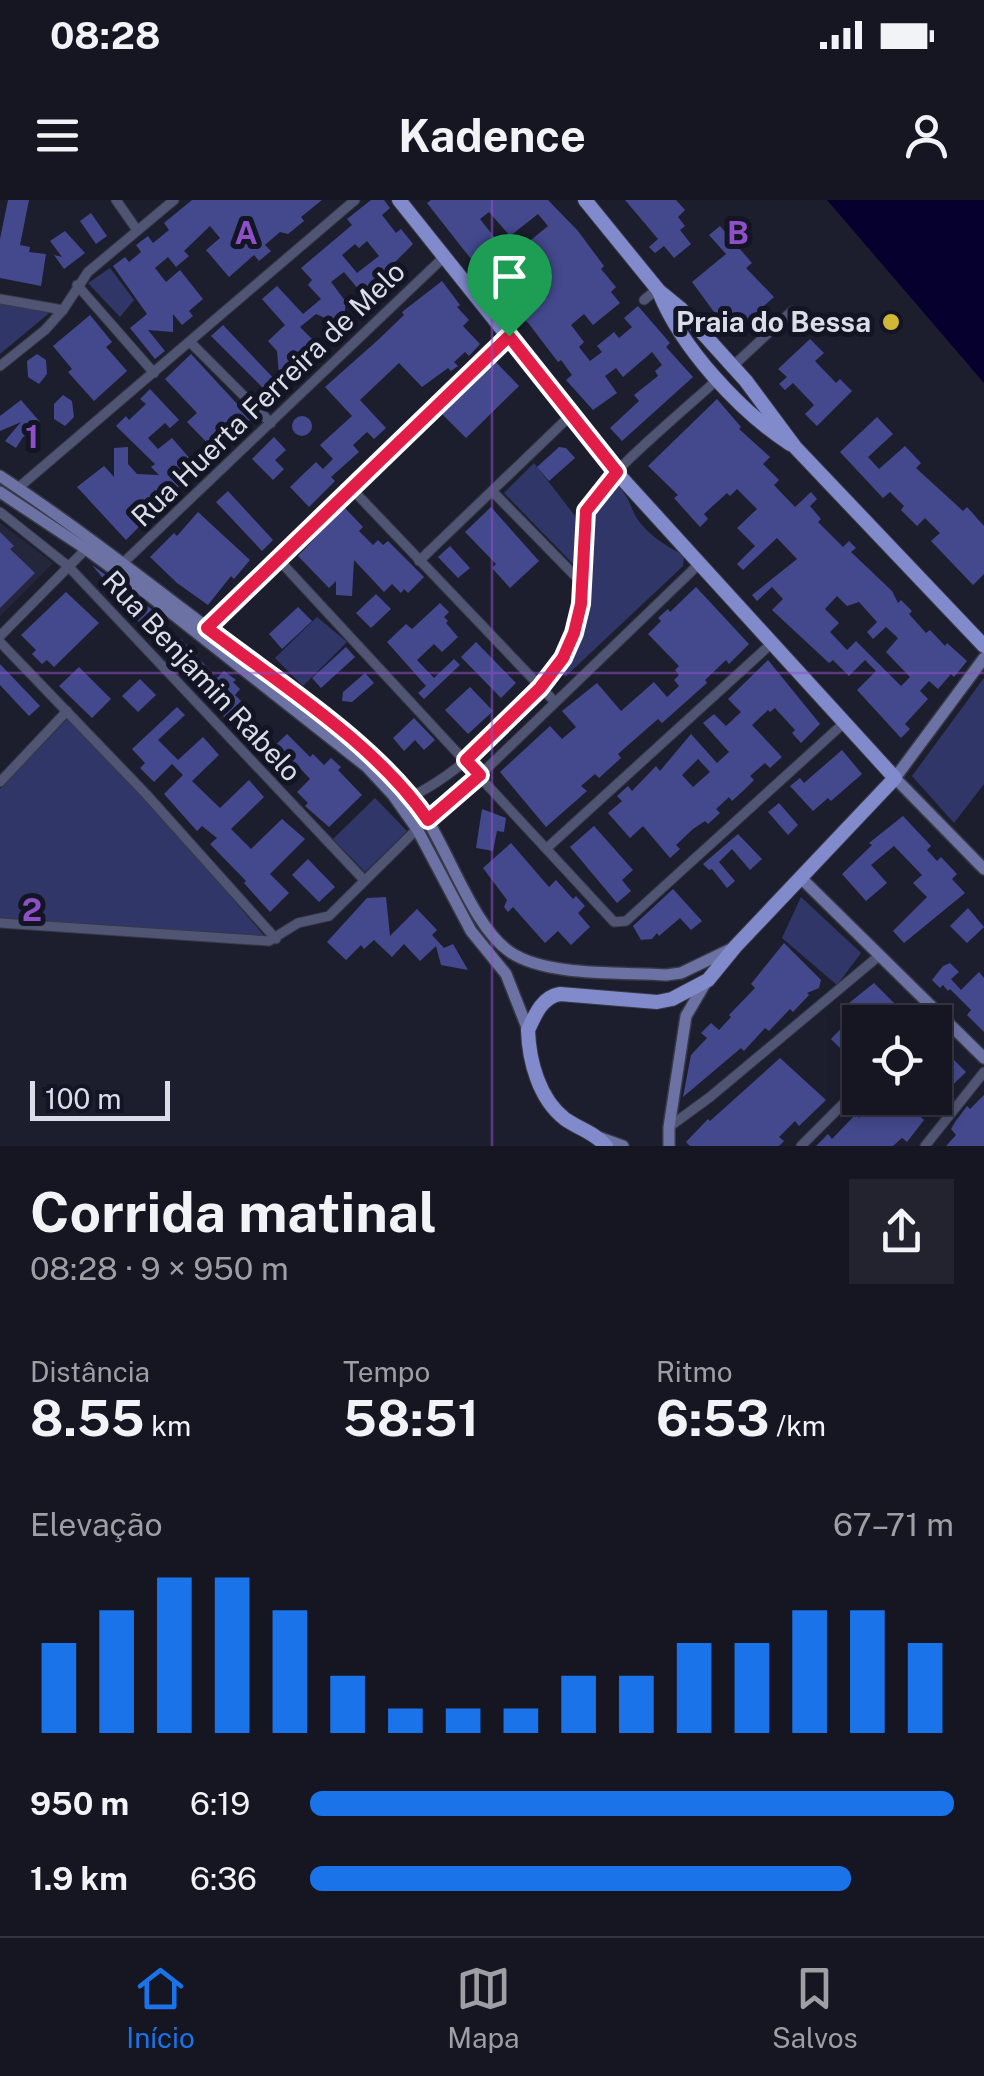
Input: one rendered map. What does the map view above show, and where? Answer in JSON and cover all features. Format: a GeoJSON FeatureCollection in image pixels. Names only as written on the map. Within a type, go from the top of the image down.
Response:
{"type":"FeatureCollection","features":[{"type":"Feature","properties":{"kind":"main road"},"geometry":{"type":"LineString","coordinates":[[399,200],[617,472],[895,778],[984,868]]}},
{"type":"Feature","properties":{"kind":"main road"},"geometry":{"type":"LineString","coordinates":[[586,200],[658,290],[679,328],[718,380],[755,420],[795,447]]}},
{"type":"Feature","properties":{"kind":"main road"},"geometry":{"type":"LineString","coordinates":[[658,290],[681,309],[733,366],[795,447],[984,646]]}},
{"type":"Feature","properties":{"kind":"main road"},"geometry":{"type":"LineString","coordinates":[[0,476],[80,530],[365,752],[412,796],[483,922],[498,942],[524,960],[550,966],[666,976],[681,973],[735,947]]}},
{"type":"Feature","properties":{"kind":"main road"},"geometry":{"type":"LineString","coordinates":[[0,492],[86,548],[367,767],[400,803],[471,931],[506,974],[528,1030],[538,1084],[548,1100],[564,1118],[602,1141],[623,1146]]}},
{"type":"Feature","properties":{"kind":"main road"},"geometry":{"type":"LineString","coordinates":[[669,1146],[668,1127],[686,1016],[708,980],[895,778],[984,658]]}},
{"type":"Feature","properties":{"kind":"main road"},"geometry":{"type":"LineString","coordinates":[[800,877],[928,1005]]}},
{"type":"Feature","properties":{"kind":"main road"},"geometry":{"type":"LineString","coordinates":[[528,1030],[542,1005],[555,995],[657,1002],[672,1000],[708,980]]}},
{"type":"Feature","properties":{"kind":"main road"},"geometry":{"type":"LineString","coordinates":[[952,1028],[984,1058]]}},
{"type":"Feature","properties":{"kind":"street"},"geometry":{"type":"LineString","coordinates":[[116,200],[137,230]]}},
{"type":"Feature","properties":{"kind":"street"},"geometry":{"type":"LineString","coordinates":[[0,366],[64,310],[77,284],[174,200]]}},
{"type":"Feature","properties":{"kind":"street"},"geometry":{"type":"LineString","coordinates":[[18,488],[356,200]]}},
{"type":"Feature","properties":{"kind":"street","name":"Rua Huerta Ferreira de Melo"},"geometry":{"type":"LineString","coordinates":[[123,563],[444,257]]}},
{"type":"Feature","properties":{"kind":"street"},"geometry":{"type":"LineString","coordinates":[[77,284],[154,373]]}},
{"type":"Feature","properties":{"kind":"street"},"geometry":{"type":"LineString","coordinates":[[644,300],[658,290]]}},
{"type":"Feature","properties":{"kind":"street"},"geometry":{"type":"LineString","coordinates":[[0,298],[64,310]]}},
{"type":"Feature","properties":{"kind":"street"},"geometry":{"type":"LineString","coordinates":[[733,366],[792,311]]}},
{"type":"Feature","properties":{"kind":"street"},"geometry":{"type":"LineString","coordinates":[[207,628],[509,336]]}},
{"type":"Feature","properties":{"kind":"street"},"geometry":{"type":"LineString","coordinates":[[190,342],[271,423]]}},
{"type":"Feature","properties":{"kind":"street"},"geometry":{"type":"LineString","coordinates":[[412,796],[466,760],[540,688],[569,645],[578,619],[586,511],[617,472],[718,380]]}},
{"type":"Feature","properties":{"kind":"street"},"geometry":{"type":"LineString","coordinates":[[419,561],[571,415]]}},
{"type":"Feature","properties":{"kind":"street"},"geometry":{"type":"LineString","coordinates":[[350,487],[555,702]]}},
{"type":"Feature","properties":{"kind":"street"},"geometry":{"type":"LineString","coordinates":[[492,491],[583,584]]}},
{"type":"Feature","properties":{"kind":"street","name":"Rua Benjamin Rabelo"},"geometry":{"type":"LineString","coordinates":[[0,512],[68,566],[364,880]]}},
{"type":"Feature","properties":{"kind":"street"},"geometry":{"type":"LineString","coordinates":[[86,548],[0,639],[276,939]]}},
{"type":"Feature","properties":{"kind":"street"},"geometry":{"type":"LineString","coordinates":[[276,558],[614,922],[626,921],[845,722]]}},
{"type":"Feature","properties":{"kind":"street"},"geometry":{"type":"LineString","coordinates":[[428,820],[699,564]]}},
{"type":"Feature","properties":{"kind":"street"},"geometry":{"type":"LineString","coordinates":[[547,848],[772,643]]}},
{"type":"Feature","properties":{"kind":"street"},"geometry":{"type":"LineString","coordinates":[[0,782],[67,711]]}},
{"type":"Feature","properties":{"kind":"street"},"geometry":{"type":"LineString","coordinates":[[0,923],[262,942],[276,939],[298,922],[329,916],[417,829]]}},
{"type":"Feature","properties":{"kind":"street"},"geometry":{"type":"LineString","coordinates":[[668,1127],[710,1097],[880,955]]}},
{"type":"Feature","properties":{"kind":"street"},"geometry":{"type":"LineString","coordinates":[[924,1146],[984,1072]]}},
{"type":"Feature","properties":{"kind":"street"},"geometry":{"type":"LineString","coordinates":[[802,1146],[842,1105]]}},
{"type":"Feature","properties":{"kind":"shaded area"},"geometry":{"type":"Polygon","coordinates":[[[827,200],[984,200],[984,383],[827,200]]]}},
{"type":"Feature","properties":{"kind":"shaded area"},"geometry":{"type":"Polygon","coordinates":[[[110,268],[134,300],[120,317],[88,283],[110,268]]]}},
{"type":"Feature","properties":{"kind":"shaded area"},"geometry":{"type":"Polygon","coordinates":[[[0,302],[54,309],[0,354],[0,302]]]}},
{"type":"Feature","properties":{"kind":"shaded area"},"geometry":{"type":"Polygon","coordinates":[[[534,463],[575,516],[576,567],[504,493],[534,463]]]}},
{"type":"Feature","properties":{"kind":"shaded area"},"geometry":{"type":"Polygon","coordinates":[[[616,484],[648,531],[684,555],[683,566],[565,677],[561,673],[581,633],[587,599],[591,509],[616,484]]]}},
{"type":"Feature","properties":{"kind":"shaded area"},"geometry":{"type":"Polygon","coordinates":[[[0,523],[53,563],[0,616],[0,523]]]}},
{"type":"Feature","properties":{"kind":"shaded area"},"geometry":{"type":"Polygon","coordinates":[[[317,617],[347,642],[303,686],[275,658],[317,617]]]}},
{"type":"Feature","properties":{"kind":"shaded area"},"geometry":{"type":"Polygon","coordinates":[[[984,678],[984,784],[954,823],[912,776],[984,678]]]}},
{"type":"Feature","properties":{"kind":"shaded area"},"geometry":{"type":"Polygon","coordinates":[[[73,713],[268,940],[0,921],[0,789],[73,713]]]}},
{"type":"Feature","properties":{"kind":"shaded area"},"geometry":{"type":"Polygon","coordinates":[[[375,798],[407,831],[365,872],[333,839],[375,798]]]}},
{"type":"Feature","properties":{"kind":"shaded area"},"geometry":{"type":"Polygon","coordinates":[[[801,897],[861,953],[837,985],[782,938],[801,897]]]}},
{"type":"Feature","properties":{"kind":"building"},"geometry":{"type":"Polygon","coordinates":[[[8,200],[29,200],[20,245],[30,247],[29,252],[46,254],[41,286],[0,278],[0,239],[8,200]]]}},
{"type":"Feature","properties":{"kind":"building"},"geometry":{"type":"Polygon","coordinates":[[[192,200],[322,200],[288,234],[280,232],[265,245],[271,251],[259,261],[254,255],[229,277],[206,250],[220,238],[210,226],[184,251],[189,256],[176,267],[168,257],[155,268],[166,282],[180,270],[203,299],[189,311],[193,316],[182,325],[173,314],[173,332],[148,330],[165,351],[155,359],[130,328],[147,314],[113,266],[125,257],[129,262],[141,252],[136,245],[148,236],[153,243],[169,230],[164,223],[192,200]]]}},
{"type":"Feature","properties":{"kind":"building"},"geometry":{"type":"Polygon","coordinates":[[[371,200],[384,200],[390,208],[382,215],[396,233],[401,229],[413,244],[387,270],[391,275],[364,296],[344,272],[331,282],[346,302],[343,325],[339,330],[324,328],[325,318],[316,314],[300,327],[316,343],[298,361],[298,375],[279,375],[277,351],[268,341],[285,325],[262,299],[277,286],[303,314],[321,299],[308,285],[312,280],[301,268],[352,225],[347,219],[371,200]],[[367,241],[359,248],[355,244],[342,255],[357,273],[379,256],[367,241]]]}},
{"type":"Feature","properties":{"kind":"building"},"geometry":{"type":"Polygon","coordinates":[[[548,200],[578,231],[616,287],[611,292],[620,303],[593,325],[584,314],[571,325],[584,342],[579,347],[590,361],[602,352],[597,346],[614,332],[619,338],[632,327],[624,318],[638,306],[693,377],[622,441],[610,428],[639,401],[634,395],[658,376],[655,371],[662,365],[652,352],[623,377],[616,368],[605,376],[617,393],[593,410],[566,380],[572,375],[561,360],[558,362],[507,303],[519,293],[510,282],[506,286],[486,261],[478,268],[427,203],[548,200]],[[489,212],[480,219],[518,267],[529,258],[521,248],[548,226],[538,214],[510,236],[489,212]]]}},
{"type":"Feature","properties":{"kind":"building"},"geometry":{"type":"Polygon","coordinates":[[[625,200],[676,200],[685,210],[678,217],[685,226],[680,230],[691,244],[674,258],[664,246],[655,253],[649,247],[658,239],[625,200]]]}},
{"type":"Feature","properties":{"kind":"building"},"geometry":{"type":"Polygon","coordinates":[[[91,213],[107,236],[96,244],[80,221],[91,213]]]}},
{"type":"Feature","properties":{"kind":"building"},"geometry":{"type":"Polygon","coordinates":[[[720,226],[752,263],[746,268],[774,297],[731,335],[692,282],[726,254],[709,235],[720,226]]]}},
{"type":"Feature","properties":{"kind":"building"},"geometry":{"type":"Polygon","coordinates":[[[65,231],[85,253],[64,269],[54,255],[62,257],[50,241],[65,231]]]}},
{"type":"Feature","properties":{"kind":"building"},"geometry":{"type":"Polygon","coordinates":[[[442,281],[469,320],[463,326],[480,344],[469,356],[465,352],[454,362],[458,366],[451,371],[448,368],[422,387],[399,363],[360,400],[386,428],[374,439],[367,432],[353,445],[359,452],[331,477],[335,481],[309,507],[290,487],[316,462],[323,469],[333,459],[320,445],[352,416],[325,387],[404,315],[402,312],[442,281]]]}},
{"type":"Feature","properties":{"kind":"building"},"geometry":{"type":"Polygon","coordinates":[[[90,315],[112,342],[106,347],[127,371],[94,401],[68,372],[72,369],[53,346],[90,315]]]}},
{"type":"Feature","properties":{"kind":"building"},"geometry":{"type":"Polygon","coordinates":[[[223,325],[279,384],[270,395],[211,336],[223,325]]]}},
{"type":"Feature","properties":{"kind":"building"},"geometry":{"type":"Polygon","coordinates":[[[810,339],[824,353],[815,361],[836,383],[840,379],[852,391],[817,426],[805,414],[814,405],[793,383],[785,390],[779,384],[787,377],[778,369],[810,339]]]}},
{"type":"Feature","properties":{"kind":"building"},"geometry":{"type":"Polygon","coordinates":[[[37,354],[46,360],[47,374],[39,384],[28,377],[27,361],[37,354]]]}},
{"type":"Feature","properties":{"kind":"building"},"geometry":{"type":"Polygon","coordinates":[[[191,354],[251,419],[216,452],[187,422],[197,413],[165,379],[191,354]]]}},
{"type":"Feature","properties":{"kind":"building"},"geometry":{"type":"Polygon","coordinates":[[[495,361],[519,386],[466,438],[441,413],[495,361]]]}},
{"type":"Feature","properties":{"kind":"building"},"geometry":{"type":"Polygon","coordinates":[[[150,389],[179,420],[170,428],[165,423],[148,438],[158,449],[172,438],[192,461],[191,471],[184,471],[182,487],[126,540],[77,487],[104,466],[114,477],[114,448],[128,447],[128,464],[137,474],[159,475],[151,467],[155,464],[116,426],[146,404],[140,399],[150,389]]]}},
{"type":"Feature","properties":{"kind":"building"},"geometry":{"type":"Polygon","coordinates":[[[63,395],[72,401],[74,417],[65,426],[54,419],[54,404],[63,395]]]}},
{"type":"Feature","properties":{"kind":"building"},"geometry":{"type":"Polygon","coordinates":[[[717,399],[739,429],[770,457],[763,464],[779,480],[774,485],[795,507],[811,492],[817,499],[810,506],[821,519],[818,522],[843,547],[849,541],[856,548],[851,552],[892,591],[898,603],[901,600],[912,611],[909,614],[926,633],[930,630],[967,661],[938,689],[929,681],[920,691],[928,699],[905,724],[910,729],[901,738],[857,690],[876,671],[865,660],[849,676],[833,660],[829,663],[772,610],[783,599],[772,587],[757,601],[752,595],[797,559],[777,538],[743,570],[737,564],[755,546],[737,528],[757,509],[737,489],[704,514],[708,519],[700,527],[674,498],[678,495],[648,466],[717,399]],[[837,596],[825,609],[839,623],[830,632],[847,650],[856,641],[901,686],[910,677],[886,652],[898,638],[886,627],[873,639],[867,632],[877,622],[859,602],[847,606],[837,596]]]}},
{"type":"Feature","properties":{"kind":"building"},"geometry":{"type":"Polygon","coordinates":[[[21,400],[40,422],[16,448],[5,441],[21,422],[0,431],[0,416],[21,400]]]}},
{"type":"Feature","properties":{"kind":"building"},"geometry":{"type":"Polygon","coordinates":[[[298,416],[306,416],[312,426],[306,436],[298,436],[292,430],[292,422],[298,416]]]}},
{"type":"Feature","properties":{"kind":"building"},"geometry":{"type":"Polygon","coordinates":[[[877,417],[893,434],[868,457],[879,469],[905,446],[921,463],[916,468],[963,511],[967,507],[984,526],[984,574],[973,585],[931,541],[940,533],[925,518],[917,526],[890,492],[883,498],[840,452],[877,417]]]}},
{"type":"Feature","properties":{"kind":"building"},"geometry":{"type":"Polygon","coordinates":[[[274,437],[286,450],[275,460],[284,469],[273,480],[252,459],[274,437]]]}},
{"type":"Feature","properties":{"kind":"building"},"geometry":{"type":"Polygon","coordinates":[[[559,447],[566,448],[575,458],[549,481],[537,467],[559,447]]]}},
{"type":"Feature","properties":{"kind":"building"},"geometry":{"type":"Polygon","coordinates":[[[228,491],[273,540],[262,551],[216,502],[228,491]]]}},
{"type":"Feature","properties":{"kind":"building"},"geometry":{"type":"Polygon","coordinates":[[[344,507],[373,545],[378,540],[383,545],[388,541],[424,577],[408,593],[404,589],[401,593],[392,584],[384,592],[354,560],[352,596],[336,595],[336,581],[329,588],[298,556],[344,507]]]}},
{"type":"Feature","properties":{"kind":"building"},"geometry":{"type":"Polygon","coordinates":[[[491,507],[539,561],[510,588],[492,568],[496,564],[465,532],[491,507]]]}},
{"type":"Feature","properties":{"kind":"building"},"geometry":{"type":"Polygon","coordinates":[[[198,512],[250,560],[208,605],[150,557],[174,533],[177,536],[198,512]]]}},
{"type":"Feature","properties":{"kind":"building"},"geometry":{"type":"Polygon","coordinates":[[[0,532],[14,546],[10,549],[35,573],[0,608],[0,532]]]}},
{"type":"Feature","properties":{"kind":"building"},"geometry":{"type":"Polygon","coordinates":[[[450,546],[470,568],[458,578],[438,557],[450,546]]]}},
{"type":"Feature","properties":{"kind":"building"},"geometry":{"type":"Polygon","coordinates":[[[92,565],[165,620],[150,636],[92,565]]]}},
{"type":"Feature","properties":{"kind":"building"},"geometry":{"type":"Polygon","coordinates":[[[696,587],[749,644],[729,664],[726,660],[705,680],[707,683],[662,723],[658,719],[618,754],[621,758],[599,778],[595,774],[581,786],[587,791],[546,827],[500,772],[550,726],[562,739],[576,727],[562,711],[597,683],[621,711],[654,682],[667,697],[679,686],[674,680],[679,675],[675,670],[679,666],[648,634],[661,621],[658,618],[696,587]]]}},
{"type":"Feature","properties":{"kind":"building"},"geometry":{"type":"Polygon","coordinates":[[[66,592],[99,623],[54,667],[47,660],[42,664],[32,654],[36,650],[21,635],[66,592]]]}},
{"type":"Feature","properties":{"kind":"building"},"geometry":{"type":"Polygon","coordinates":[[[376,594],[391,609],[371,628],[356,613],[376,594]]]}},
{"type":"Feature","properties":{"kind":"building"},"geometry":{"type":"Polygon","coordinates":[[[440,603],[449,612],[444,617],[446,623],[458,637],[442,652],[434,644],[417,660],[434,678],[454,659],[460,665],[424,699],[418,693],[426,686],[387,642],[406,624],[412,629],[440,603]]]}},
{"type":"Feature","properties":{"kind":"building"},"geometry":{"type":"Polygon","coordinates":[[[298,607],[312,621],[282,649],[269,634],[298,607]]]}},
{"type":"Feature","properties":{"kind":"building"},"geometry":{"type":"Polygon","coordinates":[[[180,638],[217,678],[224,671],[236,680],[233,682],[240,689],[235,695],[242,702],[225,718],[166,651],[180,638]]]}},
{"type":"Feature","properties":{"kind":"building"},"geometry":{"type":"Polygon","coordinates":[[[476,642],[516,683],[501,698],[461,657],[476,642]]]}},
{"type":"Feature","properties":{"kind":"building"},"geometry":{"type":"Polygon","coordinates":[[[346,647],[355,657],[321,688],[312,678],[346,647]]]}},
{"type":"Feature","properties":{"kind":"building"},"geometry":{"type":"Polygon","coordinates":[[[768,660],[820,724],[801,743],[775,708],[768,710],[752,725],[782,757],[770,768],[765,763],[750,776],[754,780],[732,801],[729,797],[716,809],[720,813],[708,824],[705,821],[693,829],[676,845],[680,849],[670,858],[643,826],[630,838],[608,813],[622,801],[617,796],[628,786],[632,791],[656,766],[660,771],[691,734],[717,763],[729,752],[703,723],[714,714],[726,726],[741,712],[728,699],[768,660]],[[698,759],[682,775],[693,787],[710,772],[698,759]]]}},
{"type":"Feature","properties":{"kind":"building"},"geometry":{"type":"Polygon","coordinates":[[[0,664],[40,706],[29,716],[0,685],[0,664]]]}},
{"type":"Feature","properties":{"kind":"building"},"geometry":{"type":"Polygon","coordinates":[[[79,667],[111,699],[92,718],[59,686],[79,667]]]}},
{"type":"Feature","properties":{"kind":"building"},"geometry":{"type":"Polygon","coordinates":[[[365,673],[374,683],[352,702],[342,701],[343,692],[365,673]]]}},
{"type":"Feature","properties":{"kind":"building"},"geometry":{"type":"Polygon","coordinates":[[[140,679],[156,695],[138,712],[122,696],[140,679]]]}},
{"type":"Feature","properties":{"kind":"building"},"geometry":{"type":"Polygon","coordinates":[[[470,687],[493,711],[468,734],[445,710],[470,687]]]}},
{"type":"Feature","properties":{"kind":"building"},"geometry":{"type":"Polygon","coordinates":[[[177,707],[185,715],[158,740],[178,760],[203,737],[219,755],[192,781],[220,808],[249,780],[264,797],[231,829],[251,849],[282,819],[305,839],[270,874],[289,893],[270,912],[210,844],[217,838],[202,826],[197,831],[164,794],[183,775],[172,764],[154,782],[140,768],[145,763],[132,749],[177,707]]]}},
{"type":"Feature","properties":{"kind":"building"},"geometry":{"type":"Polygon","coordinates":[[[414,718],[435,740],[424,750],[415,740],[404,751],[393,738],[414,718]]]}},
{"type":"Feature","properties":{"kind":"building"},"geometry":{"type":"Polygon","coordinates":[[[287,734],[324,765],[331,758],[362,795],[329,827],[305,806],[308,803],[297,792],[310,779],[298,766],[283,780],[262,758],[287,734]]]}},
{"type":"Feature","properties":{"kind":"building"},"geometry":{"type":"Polygon","coordinates":[[[842,750],[862,774],[813,811],[790,786],[800,778],[804,783],[842,750]]]}},
{"type":"Feature","properties":{"kind":"building"},"geometry":{"type":"Polygon","coordinates":[[[779,803],[798,825],[788,835],[768,812],[779,803]]]}},
{"type":"Feature","properties":{"kind":"building"},"geometry":{"type":"Polygon","coordinates":[[[482,809],[506,818],[504,832],[497,831],[493,851],[476,848],[482,809]]]}},
{"type":"Feature","properties":{"kind":"building"},"geometry":{"type":"Polygon","coordinates":[[[903,816],[931,846],[927,850],[937,861],[941,857],[957,874],[952,879],[965,893],[904,943],[893,931],[927,897],[913,883],[922,875],[894,846],[871,865],[887,883],[866,901],[842,874],[872,845],[869,843],[903,816]]]}},
{"type":"Feature","properties":{"kind":"building"},"geometry":{"type":"Polygon","coordinates":[[[594,826],[633,870],[622,880],[631,891],[617,903],[570,847],[594,826]]]}},
{"type":"Feature","properties":{"kind":"building"},"geometry":{"type":"Polygon","coordinates":[[[738,834],[762,859],[750,870],[732,849],[719,862],[735,881],[727,888],[703,864],[738,834]]]}},
{"type":"Feature","properties":{"kind":"building"},"geometry":{"type":"Polygon","coordinates":[[[511,843],[549,887],[556,880],[585,906],[578,913],[590,927],[571,945],[558,931],[545,943],[513,907],[508,912],[504,907],[507,900],[483,868],[511,843]]]}},
{"type":"Feature","properties":{"kind":"building"},"geometry":{"type":"Polygon","coordinates":[[[308,859],[335,887],[319,902],[292,875],[308,859]]]}},
{"type":"Feature","properties":{"kind":"building"},"geometry":{"type":"Polygon","coordinates":[[[673,889],[702,921],[691,930],[680,918],[659,936],[657,933],[652,939],[641,940],[633,926],[673,889]]]}},
{"type":"Feature","properties":{"kind":"building"},"geometry":{"type":"Polygon","coordinates":[[[386,897],[390,936],[417,909],[437,930],[432,935],[444,948],[453,944],[468,970],[441,965],[436,946],[420,961],[404,944],[392,957],[374,940],[364,949],[361,945],[346,960],[327,942],[367,898],[386,897]]]}},
{"type":"Feature","properties":{"kind":"building"},"geometry":{"type":"Polygon","coordinates":[[[968,908],[984,927],[967,943],[950,926],[968,908]]]}},
{"type":"Feature","properties":{"kind":"building"},"geometry":{"type":"Polygon","coordinates":[[[784,943],[821,980],[819,988],[807,993],[793,1012],[790,1009],[769,1031],[765,1028],[744,1051],[741,1048],[683,1097],[691,1055],[707,1038],[701,1033],[711,1023],[719,1030],[731,1017],[784,943]]]}},
{"type":"Feature","properties":{"kind":"building"},"geometry":{"type":"Polygon","coordinates":[[[950,963],[959,972],[951,979],[961,990],[979,972],[984,978],[984,1032],[967,1015],[971,1010],[950,989],[943,985],[940,988],[932,980],[950,963]]]}},
{"type":"Feature","properties":{"kind":"building"},"geometry":{"type":"Polygon","coordinates":[[[874,983],[896,1005],[851,1005],[874,983]]]}},
{"type":"Feature","properties":{"kind":"building"},"geometry":{"type":"Polygon","coordinates":[[[842,1028],[842,1050],[831,1039],[842,1028]]]}},
{"type":"Feature","properties":{"kind":"building"},"geometry":{"type":"Polygon","coordinates":[[[780,1058],[826,1100],[799,1126],[795,1121],[779,1137],[784,1141],[779,1146],[690,1146],[686,1142],[708,1119],[780,1058]]]}},
{"type":"Feature","properties":{"kind":"building"},"geometry":{"type":"Polygon","coordinates":[[[952,1058],[966,1072],[952,1086],[952,1058]]]}},
{"type":"Feature","properties":{"kind":"building"},"geometry":{"type":"Polygon","coordinates":[[[984,1095],[984,1146],[946,1146],[956,1135],[951,1129],[955,1122],[967,1106],[970,1109],[984,1095]]]}},
{"type":"Feature","properties":{"kind":"building"},"geometry":{"type":"Polygon","coordinates":[[[855,1115],[919,1115],[924,1120],[907,1142],[902,1138],[893,1146],[816,1146],[828,1134],[832,1139],[855,1115]]]}},
{"type":"Feature","properties":{"kind":"place","name":"Praia do Bessa"},"geometry":{"type":"Point","coordinates":[891,322]}},
{"type":"Feature","properties":{"kind":"route"},"geometry":{"type":"LineString","coordinates":[[509,336],[617,472],[588,504],[581,604],[563,658],[540,688],[466,760],[480,775],[428,820],[385,768],[207,628],[509,336]]}}]}
